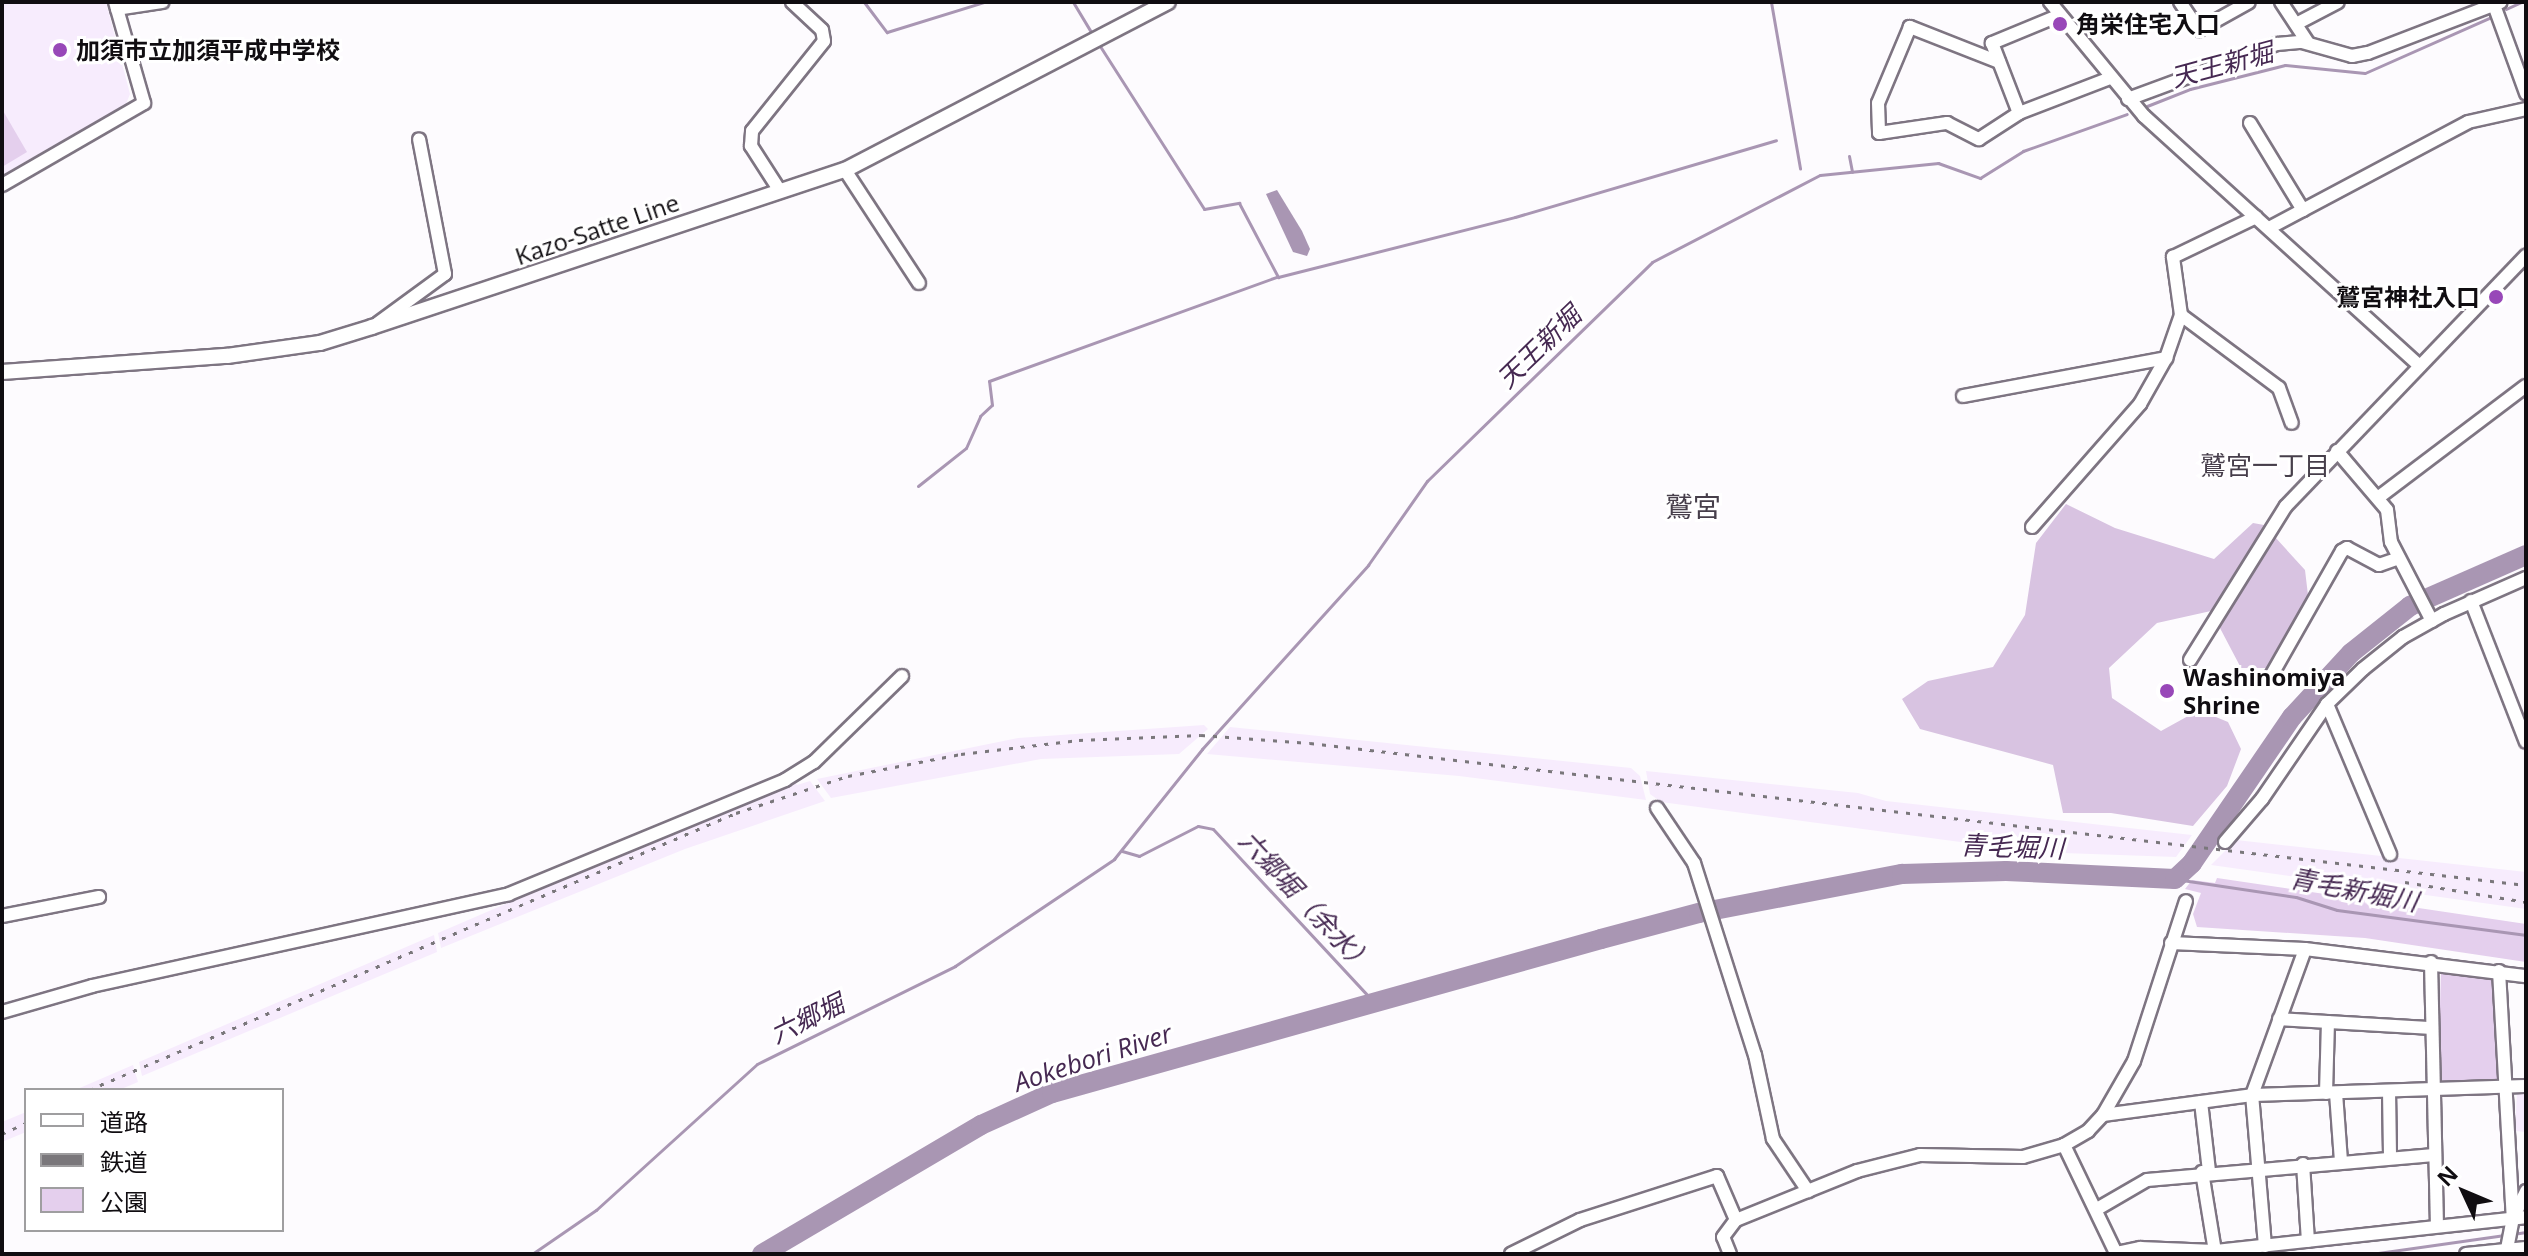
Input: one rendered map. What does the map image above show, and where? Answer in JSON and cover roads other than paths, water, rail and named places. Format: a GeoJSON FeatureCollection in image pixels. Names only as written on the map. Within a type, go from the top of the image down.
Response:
{"type":"FeatureCollection","features":[{"type":"Feature","properties":{"kind":"main road","name":"Kazo-Satte Line"},"geometry":{"type":"LineString","coordinates":[[2,372],[227,356],[320,343],[372,327],[845,170],[1168,2]]}},
{"type":"Feature","properties":{"kind":"street"},"geometry":{"type":"LineString","coordinates":[[2,185],[144,103],[116,6],[162,2]]}},
{"type":"Feature","properties":{"kind":"street"},"geometry":{"type":"LineString","coordinates":[[780,191],[751,146],[752,131],[824,41],[822,30],[792,2]]}},
{"type":"Feature","properties":{"kind":"street"},"geometry":{"type":"LineString","coordinates":[[2050,2],[2128,99],[2420,366]]}},
{"type":"Feature","properties":{"kind":"street"},"geometry":{"type":"LineString","coordinates":[[2180,2],[2199,30],[2239,4]]}},
{"type":"Feature","properties":{"kind":"street"},"geometry":{"type":"LineString","coordinates":[[2281,2],[2308,43]]}},
{"type":"Feature","properties":{"kind":"street"},"geometry":{"type":"LineString","coordinates":[[2296,24],[2338,2]]}},
{"type":"Feature","properties":{"kind":"street"},"geometry":{"type":"LineString","coordinates":[[2128,99],[2277,44],[2308,43],[2352,56],[2368,53],[2491,4],[2526,93]]}},
{"type":"Feature","properties":{"kind":"street"},"geometry":{"type":"LineString","coordinates":[[2019,113],[1992,43],[2060,15]]}},
{"type":"Feature","properties":{"kind":"street"},"geometry":{"type":"LineString","coordinates":[[1999,62],[1910,27],[1878,103],[1879,133],[1947,123],[1979,139],[2019,113],[2110,78]]}},
{"type":"Feature","properties":{"kind":"street"},"geometry":{"type":"LineString","coordinates":[[2269,228],[2468,122],[2526,109]]}},
{"type":"Feature","properties":{"kind":"street"},"geometry":{"type":"LineString","coordinates":[[2250,123],[2303,210]]}},
{"type":"Feature","properties":{"kind":"street"},"geometry":{"type":"LineString","coordinates":[[372,327],[445,274],[419,139]]}},
{"type":"Feature","properties":{"kind":"street"},"geometry":{"type":"LineString","coordinates":[[845,170],[919,283]]}},
{"type":"Feature","properties":{"kind":"street"},"geometry":{"type":"LineString","coordinates":[[2032,527],[2140,404],[2166,358],[2181,315],[2173,257],[2256,217]]}},
{"type":"Feature","properties":{"kind":"street"},"geometry":{"type":"LineString","coordinates":[[2190,660],[2286,506],[2526,256]]}},
{"type":"Feature","properties":{"kind":"street"},"geometry":{"type":"LineString","coordinates":[[2181,315],[2279,388],[2292,423]]}},
{"type":"Feature","properties":{"kind":"street"},"geometry":{"type":"LineString","coordinates":[[1963,396],[2166,358]]}},
{"type":"Feature","properties":{"kind":"street"},"geometry":{"type":"LineString","coordinates":[[2379,497],[2526,386]]}},
{"type":"Feature","properties":{"kind":"street"},"geometry":{"type":"LineString","coordinates":[[2337,451],[2379,497],[2399,558],[2430,618]]}},
{"type":"Feature","properties":{"kind":"street"},"geometry":{"type":"LineString","coordinates":[[2271,676],[2342,551],[2347,548],[2379,565],[2399,558]]}},
{"type":"Feature","properties":{"kind":"street"},"geometry":{"type":"LineString","coordinates":[[2225,842],[2262,799],[2327,704],[2403,637],[2430,618],[2526,578]]}},
{"type":"Feature","properties":{"kind":"street"},"geometry":{"type":"LineString","coordinates":[[2471,601],[2526,742]]}},
{"type":"Feature","properties":{"kind":"street"},"geometry":{"type":"LineString","coordinates":[[2,1012],[92,986],[509,894],[785,780],[814,762],[902,676]]}},
{"type":"Feature","properties":{"kind":"street"},"geometry":{"type":"LineString","coordinates":[[2327,704],[2390,854]]}},
{"type":"Feature","properties":{"kind":"street"},"geometry":{"type":"LineString","coordinates":[[1657,808],[1691,857],[1755,1055],[1773,1139],[1808,1191]]}},
{"type":"Feature","properties":{"kind":"street"},"geometry":{"type":"LineString","coordinates":[[2,916],[99,897]]}},
{"type":"Feature","properties":{"kind":"street"},"geometry":{"type":"LineString","coordinates":[[1730,1254],[1723,1237],[1736,1220],[1857,1171],[1920,1155],[2023,1157],[2064,1145],[2103,1115],[2152,1015],[2186,901]]}},
{"type":"Feature","properties":{"kind":"street"},"geometry":{"type":"LineString","coordinates":[[2171,943],[2305,949],[2526,976]]}},
{"type":"Feature","properties":{"kind":"street"},"geometry":{"type":"LineString","coordinates":[[2265,1246],[2252,1095],[2305,949]]}},
{"type":"Feature","properties":{"kind":"street"},"geometry":{"type":"LineString","coordinates":[[2431,962],[2437,1226]]}},
{"type":"Feature","properties":{"kind":"street"},"geometry":{"type":"LineString","coordinates":[[2499,971],[2519,1217]]}},
{"type":"Feature","properties":{"kind":"street"},"geometry":{"type":"LineString","coordinates":[[2279,1019],[2431,1028]]}},
{"type":"Feature","properties":{"kind":"street"},"geometry":{"type":"LineString","coordinates":[[2328,1022],[2331,1093],[2341,1161]]}},
{"type":"Feature","properties":{"kind":"street"},"geometry":{"type":"LineString","coordinates":[[2103,1115],[2252,1095],[2526,1086]]}},
{"type":"Feature","properties":{"kind":"street"},"geometry":{"type":"LineString","coordinates":[[2389,1091],[2390,1158]]}},
{"type":"Feature","properties":{"kind":"street"},"geometry":{"type":"LineString","coordinates":[[2201,1102],[2205,1172],[2215,1251]]}},
{"type":"Feature","properties":{"kind":"street"},"geometry":{"type":"LineString","coordinates":[[2064,1145],[2116,1253],[2140,1248],[2215,1251],[2519,1217]]}},
{"type":"Feature","properties":{"kind":"street"},"geometry":{"type":"LineString","coordinates":[[2097,1209],[2147,1180],[2258,1167],[2434,1155]]}},
{"type":"Feature","properties":{"kind":"street"},"geometry":{"type":"LineString","coordinates":[[2303,1164],[2308,1241]]}},
{"type":"Feature","properties":{"kind":"street"},"geometry":{"type":"LineString","coordinates":[[1511,1254],[1580,1220],[1717,1176],[1736,1220]]}},
{"type":"Feature","properties":{"kind":"street"},"geometry":{"type":"LineString","coordinates":[[2506,1252],[2526,1191]]}},
{"type":"Feature","properties":{"kind":"street"},"geometry":{"type":"LineString","coordinates":[[2466,1254],[2526,1248]]}},
{"type":"Feature","properties":{"kind":"waterway"},"geometry":{"type":"LineString","coordinates":[[864,2],[887,32],[984,2]]}},
{"type":"Feature","properties":{"kind":"waterway"},"geometry":{"type":"LineString","coordinates":[[1073,2],[1094,37]]}},
{"type":"Feature","properties":{"kind":"waterway"},"geometry":{"type":"LineString","coordinates":[[1771,2],[1800,168]]}},
{"type":"Feature","properties":{"kind":"waterway","name":"天王新堀"},"geometry":{"type":"LineString","coordinates":[[2506,9],[2521,2]]}},
{"type":"Feature","properties":{"kind":"waterway","name":"天王新堀"},"geometry":{"type":"LineString","coordinates":[[2147,106],[2190,89],[2285,65],[2365,73],[2489,18]]}},
{"type":"Feature","properties":{"kind":"waterway"},"geometry":{"type":"LineString","coordinates":[[1098,43],[1204,209],[1239,203],[1278,277],[1515,217],[1776,140]]}},
{"type":"Feature","properties":{"kind":"waterway","name":"天王新堀"},"geometry":{"type":"LineString","coordinates":[[532,1254],[596,1210],[757,1064],[955,966],[1114,859],[1202,749],[1368,565],[1427,481],[1652,262],[1820,175],[1938,163],[1980,178],[2023,151],[2127,114]]}},
{"type":"Feature","properties":{"kind":"waterway"},"geometry":{"type":"LineString","coordinates":[[1849,156],[1852,172]]}},
{"type":"Feature","properties":{"kind":"waterway"},"geometry":{"type":"LineString","coordinates":[[918,486],[966,448],[980,416],[992,405],[989,381],[1277,277]]}},
{"type":"Feature","properties":{"kind":"waterway","name":"青毛堀川"},"geometry":{"type":"LineString","coordinates":[[762,1254],[981,1125],[1052,1093],[1601,939],[1699,913],[1902,874],[2006,871],[2175,879],[2192,863],[2292,717],[2351,653],[2410,606],[2526,555]]}},
{"type":"Feature","properties":{"kind":"waterway","name":"六郷堀（余水）"},"geometry":{"type":"LineString","coordinates":[[1122,851],[1139,856],[1198,826],[1213,829],[1374,1002]]}},
{"type":"Feature","properties":{"kind":"waterway","name":"青毛新堀川"},"geometry":{"type":"LineString","coordinates":[[2175,879],[2296,897],[2337,910],[2526,935]]}},
{"type":"Feature","properties":{"kind":"waterway"},"geometry":{"type":"LineString","coordinates":[[2513,1234],[2526,1232]]}},
{"type":"Feature","properties":{"kind":"waterway"},"geometry":{"type":"LineString","coordinates":[[2371,1254],[2505,1235]]}},
{"type":"Feature","properties":{"kind":"railway"},"geometry":{"type":"LineString","coordinates":[[94,1088],[736,813],[848,776],[961,754],[1079,740],[1201,735],[1310,743],[2526,885]]}},
{"type":"Feature","properties":{"kind":"railway"},"geometry":{"type":"LineString","coordinates":[[2405,882],[2526,902]]}},
{"type":"Feature","properties":{"kind":"railway"},"geometry":{"type":"LineString","coordinates":[[2,1134],[24,1124]]}},
{"type":"Feature","properties":{"kind":"place","name":"角栄住宅入口"},"geometry":{"type":"Point","coordinates":[2060,24]}},
{"type":"Feature","properties":{"kind":"place","name":"加須市立加須平成中学校"},"geometry":{"type":"Point","coordinates":[60,50]}},
{"type":"Feature","properties":{"kind":"place","name":"鷲宮神社入口"},"geometry":{"type":"Point","coordinates":[2496,297]}},
{"type":"Feature","properties":{"kind":"place","name":"Washinomiya Shrine"},"geometry":{"type":"Point","coordinates":[2167,691]}},
{"type":"Feature","properties":{"kind":"district","name":"鷲宮一丁目"},"geometry":{"type":"Point","coordinates":[2265,466]}},
{"type":"Feature","properties":{"kind":"district","name":"鷲宮"},"geometry":{"type":"Point","coordinates":[1693,506]}},
{"type":"Feature","properties":{"kind":"water label","name":"六郷堀"},"geometry":{"type":"Point","coordinates":[807,1019]}},
{"type":"Feature","properties":{"kind":"water label","name":"Aokebori River"},"geometry":{"type":"Point","coordinates":[1093,1058]}}]}
